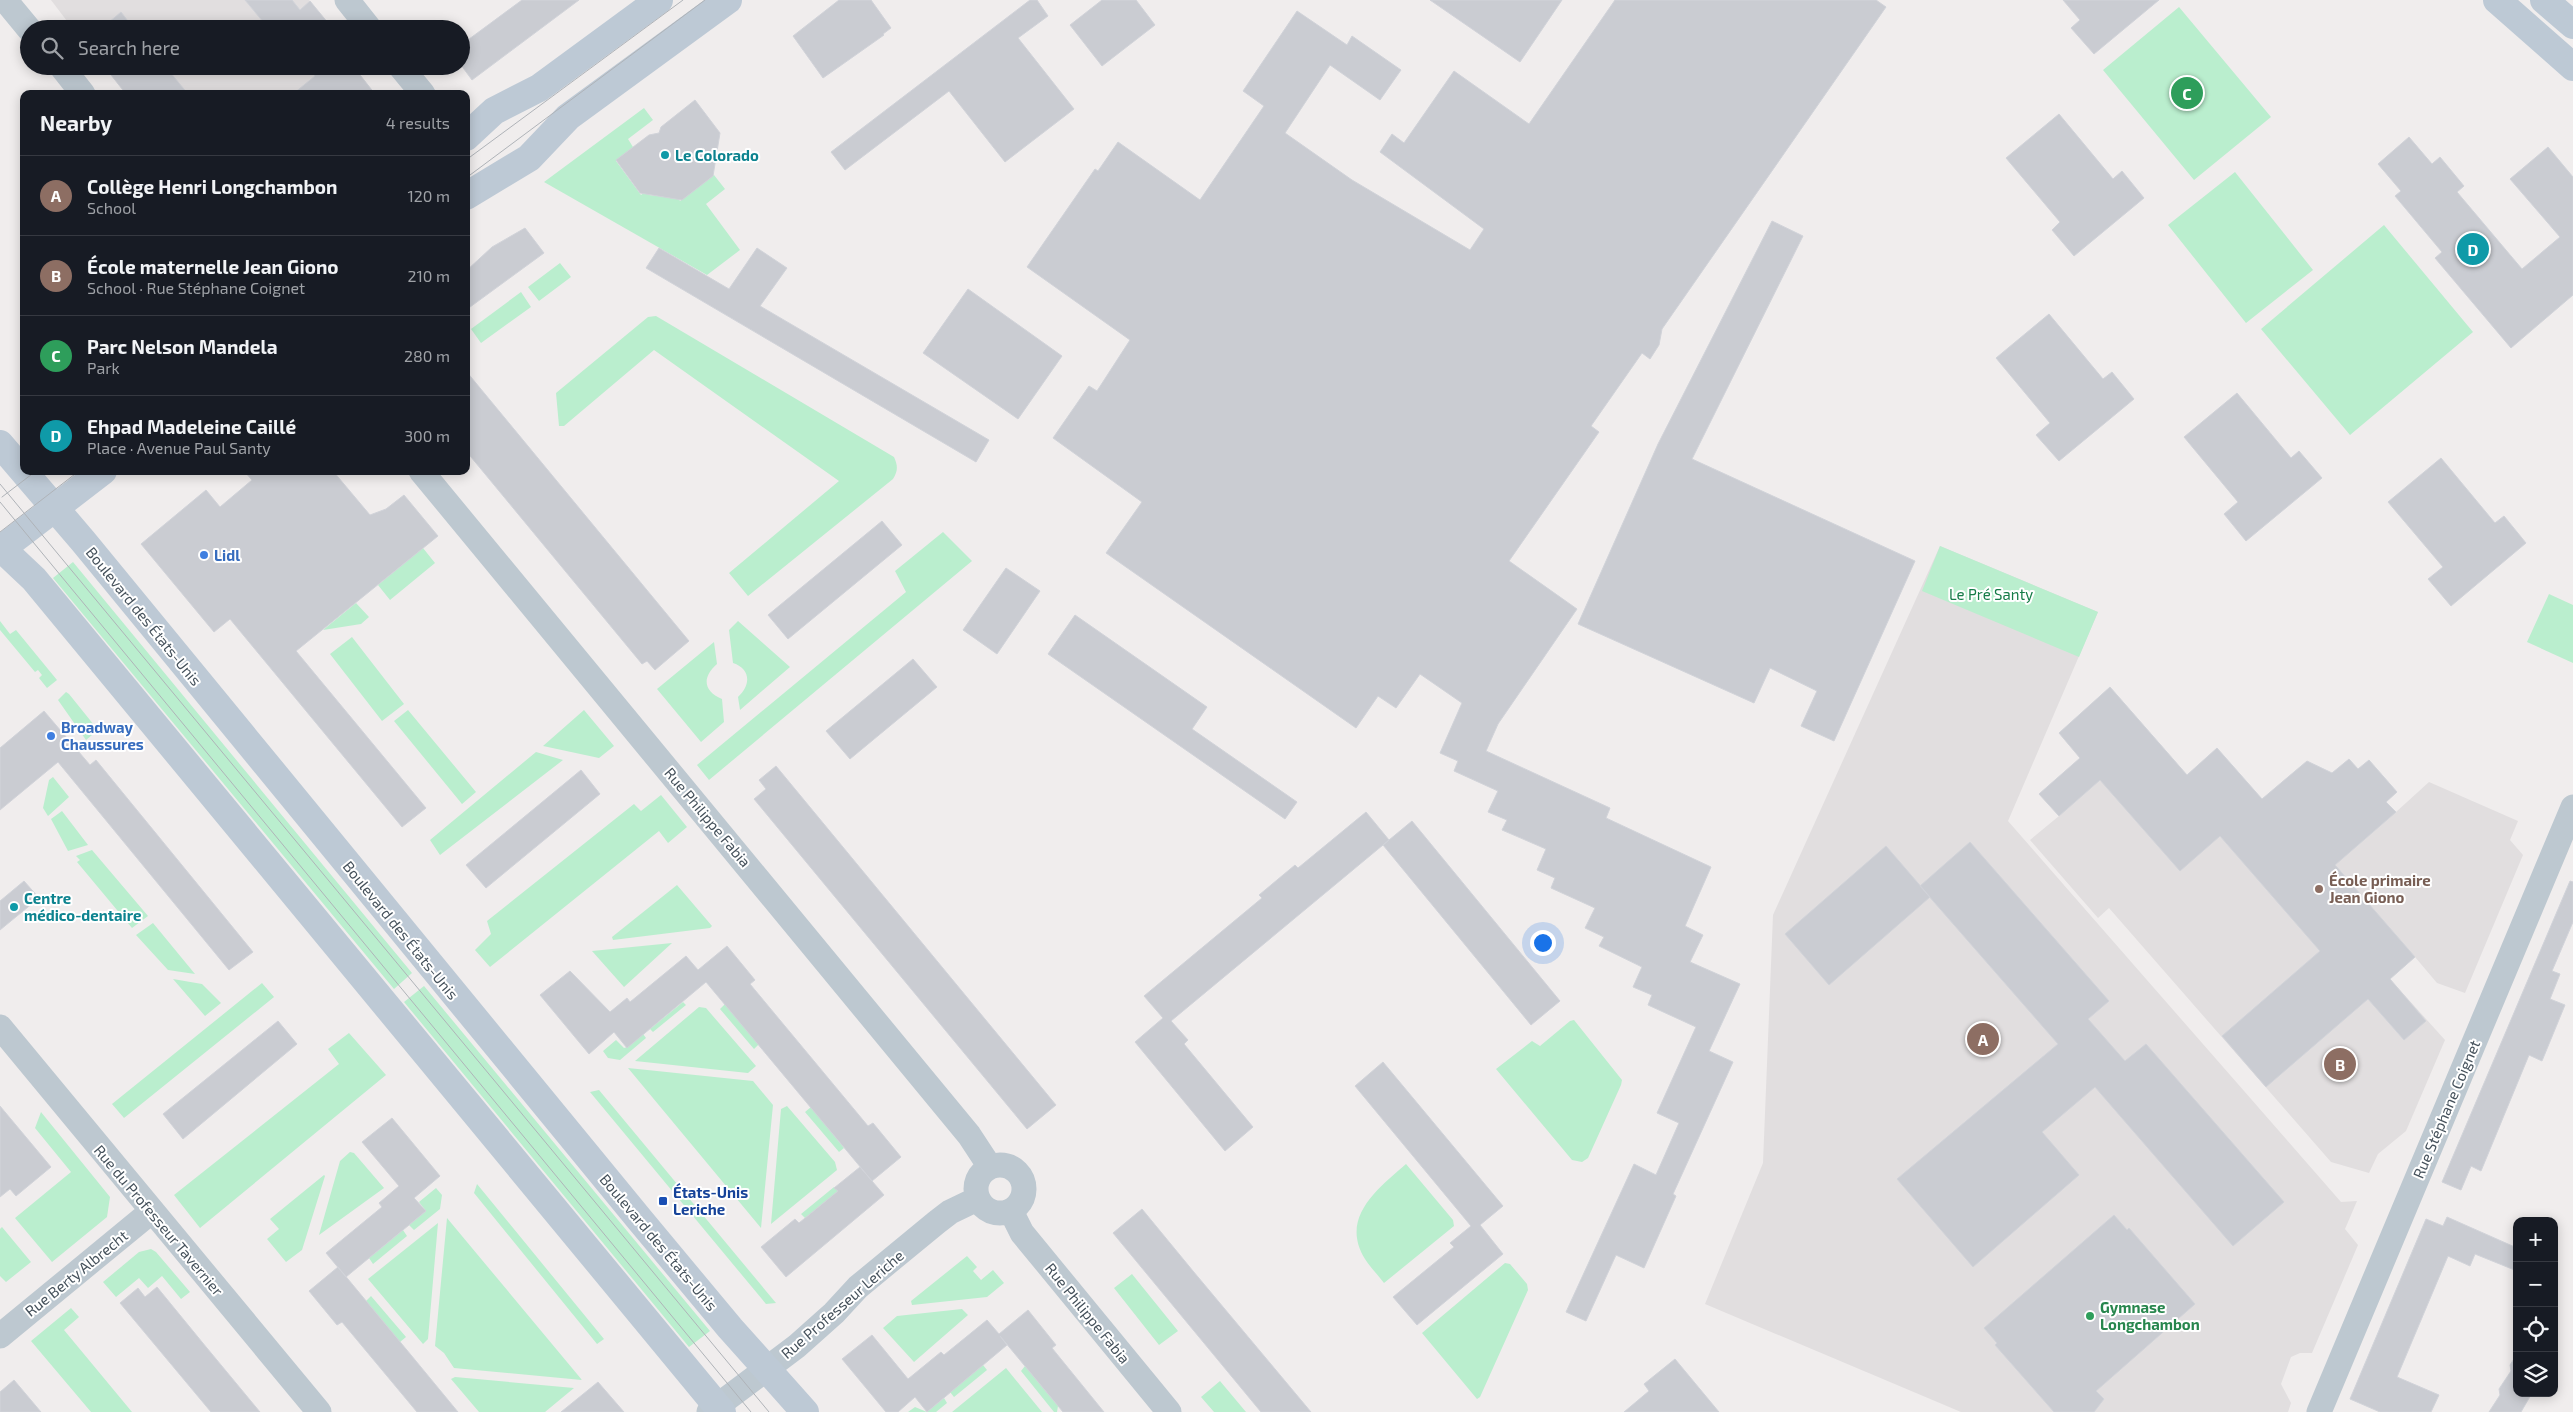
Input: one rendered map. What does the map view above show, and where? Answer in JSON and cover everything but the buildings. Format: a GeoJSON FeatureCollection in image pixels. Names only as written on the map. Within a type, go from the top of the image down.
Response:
{"type":"FeatureCollection","features":[{"type":"Feature","properties":{"kind":"main road"},"geometry":{"type":"LineString","coordinates":[[470,133],[494,111],[539,88],[659,0]]}},
{"type":"Feature","properties":{"kind":"main road"},"geometry":{"type":"LineString","coordinates":[[470,194],[529,158],[568,117],[728,0]]}},
{"type":"Feature","properties":{"kind":"main road"},"geometry":{"type":"LineString","coordinates":[[2497,0],[2573,67]]}},
{"type":"Feature","properties":{"kind":"main road"},"geometry":{"type":"LineString","coordinates":[[2544,0],[2573,25]]}},
{"type":"Feature","properties":{"kind":"main road","name":"Boulevard des États-Unis"},"geometry":{"type":"LineString","coordinates":[[10,459],[20,470]]}},
{"type":"Feature","properties":{"kind":"main road","name":"Boulevard des États-Unis"},"geometry":{"type":"LineString","coordinates":[[24,475],[54,508],[634,1212],[766,1369],[805,1412]]}},
{"type":"Feature","properties":{"kind":"main road"},"geometry":{"type":"LineString","coordinates":[[98,475],[0,548],[34,579],[716,1410]]}},
{"type":"Feature","properties":{"kind":"street"},"geometry":{"type":"LineString","coordinates":[[5,0],[22,20]]}},
{"type":"Feature","properties":{"kind":"street"},"geometry":{"type":"LineString","coordinates":[[347,0],[363,20]]}},
{"type":"Feature","properties":{"kind":"street"},"geometry":{"type":"LineString","coordinates":[[68,75],[81,90]]}},
{"type":"Feature","properties":{"kind":"street"},"geometry":{"type":"LineString","coordinates":[[407,75],[420,90]]}},
{"type":"Feature","properties":{"kind":"street","name":"Rue Philippe Fabia"},"geometry":{"type":"LineString","coordinates":[[424,475],[969,1135],[990,1167]]}},
{"type":"Feature","properties":{"kind":"street","name":"Rue Stéphane Coignet"},"geometry":{"type":"LineString","coordinates":[[2319,1412],[2573,807]]}},
{"type":"Feature","properties":{"kind":"street","name":"Rue du Professeur Tavernier"},"geometry":{"type":"LineString","coordinates":[[0,1027],[319,1412]]}},
{"type":"Feature","properties":{"kind":"street"},"geometry":{"type":"LineString","coordinates":[[1007,1166],[1020,1175],[1024,1183],[1022,1200],[1011,1211],[1003,1214],[988,1211],[977,1199],[975,1192],[979,1177],[990,1167],[1007,1166]]}},
{"type":"Feature","properties":{"kind":"street","name":"Rue Professeur Leriche"},"geometry":{"type":"LineString","coordinates":[[716,1410],[804,1340],[834,1314],[858,1287],[950,1212],[977,1199]]}},
{"type":"Feature","properties":{"kind":"street","name":"Rue Berty Albrecht"},"geometry":{"type":"LineString","coordinates":[[0,1336],[152,1211]]}},
{"type":"Feature","properties":{"kind":"street","name":"Rue Philippe Fabia"},"geometry":{"type":"LineString","coordinates":[[1011,1211],[1022,1233],[1170,1412]]}},
{"type":"Feature","properties":{"kind":"shaded area"},"geometry":{"type":"Polygon","coordinates":[[[51,0],[309,0],[326,20],[66,20],[51,0]]]}},
{"type":"Feature","properties":{"kind":"shaded area"},"geometry":{"type":"Polygon","coordinates":[[[111,75],[360,75],[372,90],[123,90],[111,75]]]}},
{"type":"Feature","properties":{"kind":"shaded area"},"geometry":{"type":"Polygon","coordinates":[[[1940,546],[2098,612],[2008,821],[2341,1202],[2357,1201],[2345,1229],[2358,1245],[2312,1353],[2300,1353],[2291,1357],[2281,1384],[2291,1403],[2288,1412],[1961,1412],[1705,1304],[1763,1163],[1773,915],[1940,546]]]}},
{"type":"Feature","properties":{"kind":"shaded area"},"geometry":{"type":"Polygon","coordinates":[[[2110,687],[2187,775],[2217,748],[2262,799],[2307,761],[2332,773],[2349,759],[2358,769],[2369,760],[2397,792],[2386,802],[2396,812],[2429,782],[2518,821],[2510,840],[2523,855],[2465,993],[2437,983],[2415,957],[2390,979],[2445,1040],[2406,1131],[2378,1154],[2369,1173],[2331,1162],[2109,908],[2098,918],[2030,840],[2059,816],[2039,794],[2080,758],[2059,733],[2110,687]]]}},
{"type":"Feature","properties":{"kind":"green space"},"geometry":{"type":"Polygon","coordinates":[[[2179,7],[2271,117],[2194,180],[2103,70],[2179,7]]]}},
{"type":"Feature","properties":{"kind":"green space"},"geometry":{"type":"Polygon","coordinates":[[[644,108],[653,120],[628,139],[633,147],[616,161],[641,195],[646,191],[649,195],[674,198],[677,196],[680,201],[714,175],[725,189],[706,204],[740,250],[707,275],[544,182],[644,108]]]}},
{"type":"Feature","properties":{"kind":"green space"},"geometry":{"type":"Polygon","coordinates":[[[2235,172],[2313,270],[2246,323],[2168,225],[2235,172]]]}},
{"type":"Feature","properties":{"kind":"green space"},"geometry":{"type":"Polygon","coordinates":[[[2384,225],[2473,332],[2350,435],[2261,329],[2384,225]]]}},
{"type":"Feature","properties":{"kind":"green space"},"geometry":{"type":"Polygon","coordinates":[[[560,263],[571,277],[539,301],[528,287],[560,263]]]}},
{"type":"Feature","properties":{"kind":"green space"},"geometry":{"type":"Polygon","coordinates":[[[521,292],[531,307],[481,343],[471,329],[521,292]]]}},
{"type":"Feature","properties":{"kind":"green space"},"geometry":{"type":"Polygon","coordinates":[[[656,316],[894,457],[897,466],[893,479],[748,596],[729,573],[839,481],[654,350],[564,426],[559,426],[556,393],[648,317],[656,316]]]}},
{"type":"Feature","properties":{"kind":"green space"},"geometry":{"type":"Polygon","coordinates":[[[943,532],[972,561],[709,780],[697,765],[906,592],[895,571],[943,532]]]}},
{"type":"Feature","properties":{"kind":"green space","name":"Le Pré Santy"},"geometry":{"type":"Polygon","coordinates":[[[1940,546],[2098,612],[2079,657],[1922,591],[1940,546]]]}},
{"type":"Feature","properties":{"kind":"green space"},"geometry":{"type":"Polygon","coordinates":[[[423,548],[435,563],[390,600],[378,585],[423,548]]]}},
{"type":"Feature","properties":{"kind":"green space"},"geometry":{"type":"Polygon","coordinates":[[[73,562],[412,973],[394,989],[53,578],[73,562]]]}},
{"type":"Feature","properties":{"kind":"green space"},"geometry":{"type":"Polygon","coordinates":[[[2549,594],[2573,605],[2573,663],[2527,642],[2549,594]]]}},
{"type":"Feature","properties":{"kind":"green space"},"geometry":{"type":"Polygon","coordinates":[[[356,603],[369,617],[361,624],[323,630],[356,603]]]}},
{"type":"Feature","properties":{"kind":"green space"},"geometry":{"type":"Polygon","coordinates":[[[0,621],[10,634],[16,630],[57,680],[47,688],[39,678],[42,675],[38,670],[35,672],[0,630],[0,621]]]}},
{"type":"Feature","properties":{"kind":"green space"},"geometry":{"type":"Polygon","coordinates":[[[738,621],[790,667],[740,710],[738,697],[747,683],[747,678],[743,669],[733,663],[729,630],[738,621]]]}},
{"type":"Feature","properties":{"kind":"green space"},"geometry":{"type":"Polygon","coordinates":[[[352,637],[404,704],[382,721],[330,654],[352,637]]]}},
{"type":"Feature","properties":{"kind":"green space"},"geometry":{"type":"Polygon","coordinates":[[[714,642],[717,664],[709,674],[707,683],[711,692],[722,699],[724,722],[701,742],[657,689],[714,642]]]}},
{"type":"Feature","properties":{"kind":"green space"},"geometry":{"type":"Polygon","coordinates":[[[66,692],[98,730],[86,740],[58,700],[66,692]]]}},
{"type":"Feature","properties":{"kind":"green space"},"geometry":{"type":"Polygon","coordinates":[[[408,710],[476,792],[462,804],[394,721],[408,710]]]}},
{"type":"Feature","properties":{"kind":"green space"},"geometry":{"type":"Polygon","coordinates":[[[584,710],[614,746],[599,758],[543,746],[584,710]]]}},
{"type":"Feature","properties":{"kind":"green space"},"geometry":{"type":"Polygon","coordinates":[[[536,752],[563,760],[440,855],[430,840],[536,752]]]}},
{"type":"Feature","properties":{"kind":"green space"},"geometry":{"type":"Polygon","coordinates":[[[53,777],[69,797],[48,816],[43,808],[49,780],[53,777]]]}},
{"type":"Feature","properties":{"kind":"green space"},"geometry":{"type":"Polygon","coordinates":[[[661,795],[687,827],[668,843],[659,831],[490,967],[475,950],[491,934],[487,921],[634,804],[641,811],[661,795]]]}},
{"type":"Feature","properties":{"kind":"green space"},"geometry":{"type":"Polygon","coordinates":[[[62,811],[88,845],[68,851],[51,819],[62,811]]]}},
{"type":"Feature","properties":{"kind":"green space"},"geometry":{"type":"Polygon","coordinates":[[[92,850],[148,916],[132,928],[77,862],[80,860],[76,856],[92,850]]]}},
{"type":"Feature","properties":{"kind":"green space"},"geometry":{"type":"Polygon","coordinates":[[[677,885],[712,926],[710,928],[613,940],[612,937],[677,885]]]}},
{"type":"Feature","properties":{"kind":"green space"},"geometry":{"type":"Polygon","coordinates":[[[153,923],[195,974],[168,970],[136,935],[153,923]]]}},
{"type":"Feature","properties":{"kind":"green space"},"geometry":{"type":"Polygon","coordinates":[[[672,943],[624,987],[592,951],[672,943]]]}},
{"type":"Feature","properties":{"kind":"green space"},"geometry":{"type":"Polygon","coordinates":[[[173,979],[202,984],[221,1003],[205,1016],[173,979]]]}},
{"type":"Feature","properties":{"kind":"green space"},"geometry":{"type":"Polygon","coordinates":[[[262,983],[274,997],[124,1118],[112,1104],[262,983]]]}},
{"type":"Feature","properties":{"kind":"green space"},"geometry":{"type":"Polygon","coordinates":[[[424,986],[710,1331],[689,1347],[404,1002],[424,986]]]}},
{"type":"Feature","properties":{"kind":"green space"},"geometry":{"type":"Polygon","coordinates":[[[683,1002],[686,1005],[653,1032],[650,1029],[683,1002]]]}},
{"type":"Feature","properties":{"kind":"green space"},"geometry":{"type":"Polygon","coordinates":[[[725,1004],[759,1044],[754,1049],[720,1009],[725,1004]]]}},
{"type":"Feature","properties":{"kind":"green space"},"geometry":{"type":"Polygon","coordinates":[[[699,1007],[706,1008],[756,1066],[748,1073],[635,1061],[699,1007]]]}},
{"type":"Feature","properties":{"kind":"green space"},"geometry":{"type":"Polygon","coordinates":[[[1574,1020],[1622,1080],[1588,1158],[1582,1162],[1572,1160],[1496,1069],[1532,1041],[1540,1046],[1570,1021],[1574,1020]]]}},
{"type":"Feature","properties":{"kind":"green space"},"geometry":{"type":"Polygon","coordinates":[[[349,1033],[386,1075],[200,1228],[174,1195],[339,1064],[328,1049],[349,1033]]]}},
{"type":"Feature","properties":{"kind":"green space"},"geometry":{"type":"Polygon","coordinates":[[[643,1034],[646,1038],[620,1060],[608,1058],[603,1051],[616,1040],[624,1048],[627,1047],[643,1034]]]}},
{"type":"Feature","properties":{"kind":"green space"},"geometry":{"type":"Polygon","coordinates":[[[628,1068],[753,1081],[773,1105],[761,1228],[628,1068]]]}},
{"type":"Feature","properties":{"kind":"green space"},"geometry":{"type":"Polygon","coordinates":[[[599,1090],[776,1303],[766,1304],[590,1092],[599,1090]]]}},
{"type":"Feature","properties":{"kind":"green space"},"geometry":{"type":"Polygon","coordinates":[[[787,1106],[835,1162],[837,1170],[771,1224],[781,1109],[787,1106]]]}},
{"type":"Feature","properties":{"kind":"green space"},"geometry":{"type":"Polygon","coordinates":[[[811,1107],[844,1148],[839,1152],[805,1112],[811,1107]]]}},
{"type":"Feature","properties":{"kind":"green space"},"geometry":{"type":"Polygon","coordinates":[[[41,1112],[110,1197],[107,1217],[52,1262],[15,1218],[71,1172],[35,1128],[41,1112]]]}},
{"type":"Feature","properties":{"kind":"green space"},"geometry":{"type":"Polygon","coordinates":[[[350,1152],[354,1153],[384,1188],[319,1235],[340,1161],[350,1152]]]}},
{"type":"Feature","properties":{"kind":"green space"},"geometry":{"type":"Polygon","coordinates":[[[1406,1164],[1453,1220],[1454,1226],[1384,1283],[1365,1259],[1358,1244],[1357,1230],[1359,1217],[1374,1194],[1406,1164]]]}},
{"type":"Feature","properties":{"kind":"green space"},"geometry":{"type":"Polygon","coordinates":[[[324,1175],[302,1250],[286,1262],[267,1239],[279,1229],[270,1219],[324,1175]]]}},
{"type":"Feature","properties":{"kind":"green space"},"geometry":{"type":"Polygon","coordinates":[[[477,1184],[604,1339],[597,1344],[474,1193],[477,1184]]]}},
{"type":"Feature","properties":{"kind":"green space"},"geometry":{"type":"Polygon","coordinates":[[[834,1187],[838,1191],[805,1218],[801,1214],[834,1187]]]}},
{"type":"Feature","properties":{"kind":"green space"},"geometry":{"type":"Polygon","coordinates":[[[436,1188],[442,1195],[440,1209],[414,1230],[409,1225],[426,1211],[419,1202],[436,1188]]]}},
{"type":"Feature","properties":{"kind":"green space"},"geometry":{"type":"Polygon","coordinates":[[[447,1218],[582,1380],[454,1368],[444,1353],[435,1346],[447,1218]]]}},
{"type":"Feature","properties":{"kind":"green space"},"geometry":{"type":"Polygon","coordinates":[[[438,1223],[428,1339],[423,1344],[368,1279],[438,1223]]]}},
{"type":"Feature","properties":{"kind":"green space"},"geometry":{"type":"Polygon","coordinates":[[[2,1227],[31,1262],[6,1282],[0,1276],[0,1229],[2,1227]]]}},
{"type":"Feature","properties":{"kind":"green space"},"geometry":{"type":"Polygon","coordinates":[[[403,1230],[407,1236],[373,1264],[369,1258],[403,1230]]]}},
{"type":"Feature","properties":{"kind":"green space"},"geometry":{"type":"Polygon","coordinates":[[[151,1249],[156,1252],[190,1292],[181,1299],[162,1276],[148,1288],[139,1278],[116,1297],[103,1282],[139,1252],[151,1249]]]}},
{"type":"Feature","properties":{"kind":"green space"},"geometry":{"type":"Polygon","coordinates":[[[967,1256],[977,1267],[973,1271],[981,1280],[993,1270],[1004,1283],[987,1297],[912,1305],[911,1301],[967,1256]]]}},
{"type":"Feature","properties":{"kind":"green space"},"geometry":{"type":"Polygon","coordinates":[[[1505,1263],[1510,1264],[1527,1284],[1528,1290],[1480,1397],[1477,1399],[1422,1333],[1505,1263]]]}},
{"type":"Feature","properties":{"kind":"green space"},"geometry":{"type":"Polygon","coordinates":[[[1132,1274],[1178,1331],[1159,1345],[1114,1288],[1132,1274]]]}},
{"type":"Feature","properties":{"kind":"green space"},"geometry":{"type":"Polygon","coordinates":[[[371,1296],[406,1337],[400,1342],[366,1301],[371,1296]]]}},
{"type":"Feature","properties":{"kind":"green space"},"geometry":{"type":"Polygon","coordinates":[[[71,1308],[79,1317],[64,1330],[132,1412],[91,1412],[31,1341],[71,1308]]]}},
{"type":"Feature","properties":{"kind":"green space"},"geometry":{"type":"Polygon","coordinates":[[[962,1309],[968,1315],[914,1362],[883,1328],[897,1316],[962,1309]]]}},
{"type":"Feature","properties":{"kind":"green space"},"geometry":{"type":"Polygon","coordinates":[[[983,1365],[987,1370],[954,1397],[950,1392],[983,1365]]]}},
{"type":"Feature","properties":{"kind":"green space"},"geometry":{"type":"Polygon","coordinates":[[[1025,1366],[1058,1406],[1057,1412],[1054,1412],[1021,1371],[1025,1366]]]}},
{"type":"Feature","properties":{"kind":"green space"},"geometry":{"type":"Polygon","coordinates":[[[1006,1368],[1042,1412],[952,1412],[1006,1368]]]}},
{"type":"Feature","properties":{"kind":"green space"},"geometry":{"type":"Polygon","coordinates":[[[455,1377],[574,1388],[545,1412],[479,1412],[451,1379],[455,1377]]]}},
{"type":"Feature","properties":{"kind":"green space"},"geometry":{"type":"Polygon","coordinates":[[[1220,1381],[1246,1412],[1214,1412],[1201,1397],[1220,1381]]]}},
{"type":"Feature","properties":{"kind":"green space"},"geometry":{"type":"Polygon","coordinates":[[[944,1398],[947,1403],[936,1412],[927,1412],[944,1398]]]}},
{"type":"Feature","properties":{"kind":"green space"},"geometry":{"type":"Polygon","coordinates":[[[915,1407],[927,1412],[908,1412],[915,1407]]]}},
{"type":"Feature","properties":{"kind":"tram line"},"geometry":{"type":"LineString","coordinates":[[470,157],[683,0]]}},
{"type":"Feature","properties":{"kind":"tram line"},"geometry":{"type":"LineString","coordinates":[[470,175],[705,0]]}},
{"type":"Feature","properties":{"kind":"tram line"},"geometry":{"type":"LineString","coordinates":[[2,497],[31,475]]}},
{"type":"Feature","properties":{"kind":"tram line"},"geometry":{"type":"LineString","coordinates":[[0,532],[74,475]]}},
{"type":"Feature","properties":{"kind":"tram line"},"geometry":{"type":"LineString","coordinates":[[0,484],[769,1412]]}},
{"type":"Feature","properties":{"kind":"tram line"},"geometry":{"type":"LineString","coordinates":[[0,502],[751,1412]]}},
{"type":"Feature","properties":{"kind":"place","name":"Parc Nelson Mandela"},"geometry":{"type":"Point","coordinates":[2187,93]}},
{"type":"Feature","properties":{"kind":"place","name":"Le Colorado"},"geometry":{"type":"Point","coordinates":[665,155]}},
{"type":"Feature","properties":{"kind":"place","name":"Ehpad Madeleine Caillé"},"geometry":{"type":"Point","coordinates":[2473,249]}},
{"type":"Feature","properties":{"kind":"place","name":"Lidl"},"geometry":{"type":"Point","coordinates":[204,555]}},
{"type":"Feature","properties":{"kind":"place","name":"Broadway Chaussures"},"geometry":{"type":"Point","coordinates":[51,736]}},
{"type":"Feature","properties":{"kind":"place","name":"École primaire Jean Giono"},"geometry":{"type":"Point","coordinates":[2319,889]}},
{"type":"Feature","properties":{"kind":"place","name":"Centre médico-dentaire"},"geometry":{"type":"Point","coordinates":[14,907]}},
{"type":"Feature","properties":{"kind":"place","name":"Collège Henri Longchambon"},"geometry":{"type":"Point","coordinates":[1983,1039]}},
{"type":"Feature","properties":{"kind":"place","name":"École maternelle Jean Giono"},"geometry":{"type":"Point","coordinates":[2340,1064]}},
{"type":"Feature","properties":{"kind":"place","name":"États-Unis Leriche"},"geometry":{"type":"Point","coordinates":[663,1201]}},
{"type":"Feature","properties":{"kind":"place","name":"Gymnase Longchambon"},"geometry":{"type":"Point","coordinates":[2090,1316]}}]}
